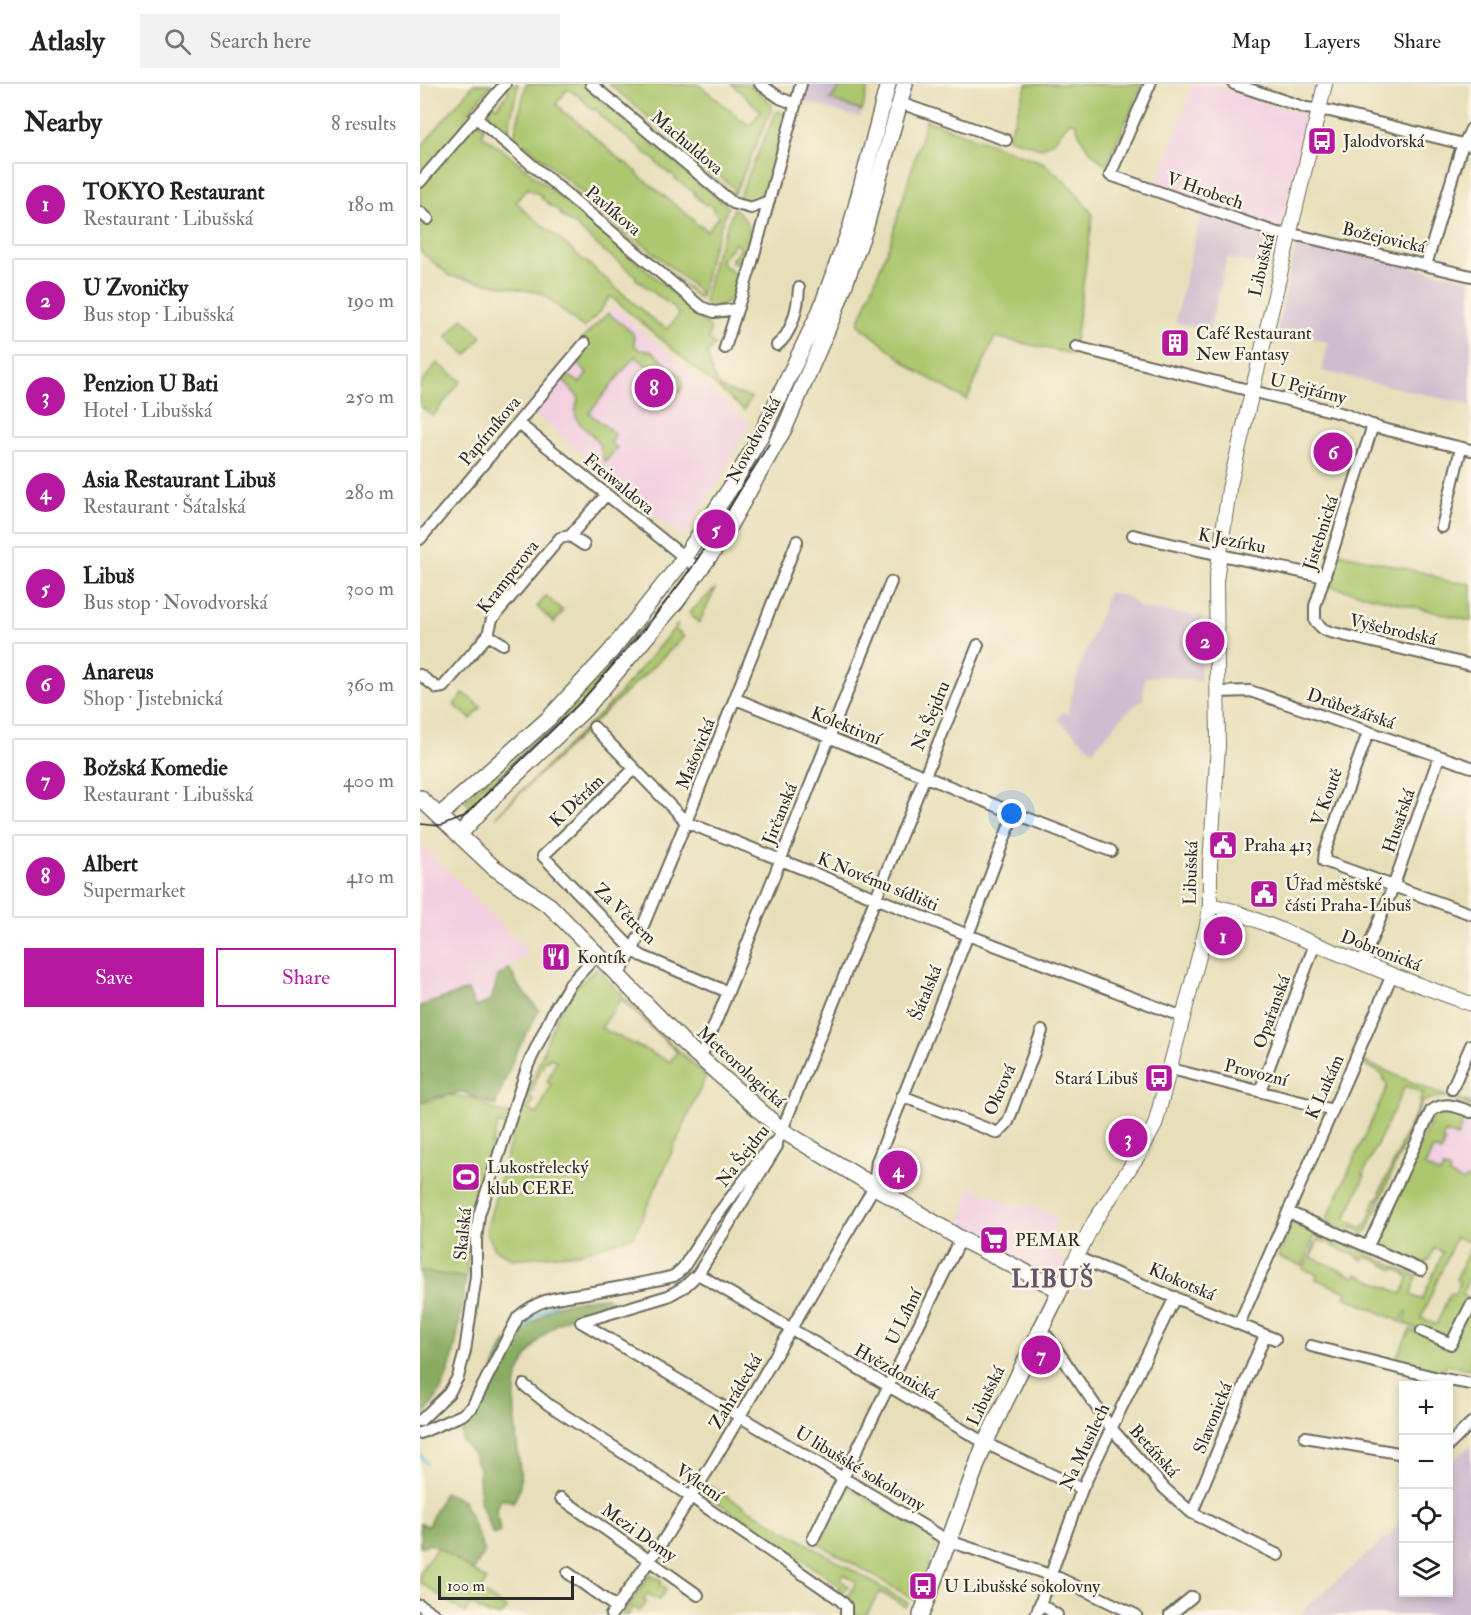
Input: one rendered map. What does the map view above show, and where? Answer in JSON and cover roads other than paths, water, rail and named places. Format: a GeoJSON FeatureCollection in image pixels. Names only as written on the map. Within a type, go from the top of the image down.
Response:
{"type":"FeatureCollection","features":[{"type":"Feature","properties":{"kind":"main road","name":"Novodvorská"},"geometry":{"type":"LineString","coordinates":[[439,816],[548,719],[610,652],[684,558],[731,487],[759,439],[820,311],[851,226],[888,84]]}},
{"type":"Feature","properties":{"kind":"main road","name":"Novodvorská"},"geometry":{"type":"LineString","coordinates":[[459,835],[502,788],[586,708],[664,616],[720,542],[772,453],[801,393],[834,314],[865,229],[905,84]]}},
{"type":"Feature","properties":{"kind":"main road","name":"Meteorologická"},"geometry":{"type":"LineString","coordinates":[[420,798],[493,867],[550,906],[781,1136],[874,1186],[961,1239],[1060,1290]]}},
{"type":"Feature","properties":{"kind":"main road","name":"Libušská"},"geometry":{"type":"LineString","coordinates":[[921,1615],[985,1443],[1060,1290]]}},
{"type":"Feature","properties":{"kind":"street"},"geometry":{"type":"LineString","coordinates":[[420,182],[505,84]]}},
{"type":"Feature","properties":{"kind":"street","name":"Machuldova"},"geometry":{"type":"LineString","coordinates":[[591,84],[734,203],[750,208],[769,201]]}},
{"type":"Feature","properties":{"kind":"street"},"geometry":{"type":"LineString","coordinates":[[760,84],[780,98],[795,104]]}},
{"type":"Feature","properties":{"kind":"street"},"geometry":{"type":"LineString","coordinates":[[725,348],[750,269],[801,84]]}},
{"type":"Feature","properties":{"kind":"street","name":"V Hrobech"},"geometry":{"type":"LineString","coordinates":[[1150,84],[1110,175],[1277,234],[1289,235]]}},
{"type":"Feature","properties":{"kind":"street"},"geometry":{"type":"LineString","coordinates":[[1234,84],[1306,108],[1467,144]]}},
{"type":"Feature","properties":{"kind":"street","name":"Libušská"},"geometry":{"type":"LineString","coordinates":[[1060,1290],[1094,1222],[1141,1151],[1155,1125],[1207,925],[1218,746],[1215,606],[1218,555],[1229,489],[1325,84]]}},
{"type":"Feature","properties":{"kind":"street"},"geometry":{"type":"LineString","coordinates":[[900,103],[1006,140]]}},
{"type":"Feature","properties":{"kind":"street","name":"Pavlíkova"},"geometry":{"type":"LineString","coordinates":[[476,117],[701,307],[714,312],[737,309]]}},
{"type":"Feature","properties":{"kind":"street"},"geometry":{"type":"LineString","coordinates":[[1426,264],[1471,129]]}},
{"type":"Feature","properties":{"kind":"street","name":"Božejovická"},"geometry":{"type":"LineString","coordinates":[[1289,235],[1426,264],[1471,276]]}},
{"type":"Feature","properties":{"kind":"street"},"geometry":{"type":"LineString","coordinates":[[777,345],[785,338],[799,288]]}},
{"type":"Feature","properties":{"kind":"street","name":"Papírníkova"},"geometry":{"type":"LineString","coordinates":[[420,539],[585,343]]}},
{"type":"Feature","properties":{"kind":"street","name":"U Pejřárny"},"geometry":{"type":"LineString","coordinates":[[1076,347],[1344,414],[1372,425],[1466,449],[1442,526]]}},
{"type":"Feature","properties":{"kind":"street","name":"Freiwaldova"},"geometry":{"type":"LineString","coordinates":[[518,423],[700,570]]}},
{"type":"Feature","properties":{"kind":"street","name":"Jistebnická"},"geometry":{"type":"LineString","coordinates":[[1314,617],[1315,606],[1372,425]]}},
{"type":"Feature","properties":{"kind":"street","name":"Kramperova"},"geometry":{"type":"LineString","coordinates":[[420,675],[437,688],[443,687],[488,635],[492,619],[560,538],[570,536],[606,495]]}},
{"type":"Feature","properties":{"kind":"street","name":"K Jezírku"},"geometry":{"type":"LineString","coordinates":[[1133,535],[1325,577]]}},
{"type":"Feature","properties":{"kind":"street"},"geometry":{"type":"LineString","coordinates":[[570,536],[584,545]]}},
{"type":"Feature","properties":{"kind":"street","name":"Mašovická"},"geometry":{"type":"LineString","coordinates":[[618,976],[633,950],[686,822],[797,541]]}},
{"type":"Feature","properties":{"kind":"street","name":"Jirčanská"},"geometry":{"type":"LineString","coordinates":[[699,1056],[704,1050],[729,992],[779,860],[891,582]]}},
{"type":"Feature","properties":{"kind":"street","name":"Vyšebrodská"},"geometry":{"type":"LineString","coordinates":[[1314,617],[1318,624],[1330,632],[1471,666]]}},
{"type":"Feature","properties":{"kind":"street"},"geometry":{"type":"LineString","coordinates":[[488,635],[503,644]]}},
{"type":"Feature","properties":{"kind":"street","name":"Na Šejdru"},"geometry":{"type":"LineString","coordinates":[[420,1433],[462,1415],[472,1407],[518,1317],[529,1307],[556,1296],[674,1276],[683,1268],[712,1222],[771,1145],[781,1136],[978,645]]}},
{"type":"Feature","properties":{"kind":"street","name":"Drůbežářská"},"geometry":{"type":"LineString","coordinates":[[1218,692],[1250,691],[1471,767]]}},
{"type":"Feature","properties":{"kind":"street","name":"Kolektivní"},"geometry":{"type":"LineString","coordinates":[[736,699],[1112,851]]}},
{"type":"Feature","properties":{"kind":"street","name":"K Novému sídlišti"},"geometry":{"type":"LineString","coordinates":[[594,727],[686,822],[968,935],[1183,1017]]}},
{"type":"Feature","properties":{"kind":"street","name":"V Koutě"},"geometry":{"type":"LineString","coordinates":[[1368,733],[1325,851],[1324,861],[1471,914]]}},
{"type":"Feature","properties":{"kind":"street","name":"Husařská"},"geometry":{"type":"LineString","coordinates":[[1362,963],[1393,887],[1439,757]]}},
{"type":"Feature","properties":{"kind":"street","name":"K Děrám"},"geometry":{"type":"LineString","coordinates":[[543,856],[634,769]]}},
{"type":"Feature","properties":{"kind":"street","name":"Šátalská"},"geometry":{"type":"LineString","coordinates":[[874,1186],[876,1161],[968,935],[1014,813]]}},
{"type":"Feature","properties":{"kind":"street","name":"Za Větrem"},"geometry":{"type":"LineString","coordinates":[[543,856],[633,950],[642,956],[729,992]]}},
{"type":"Feature","properties":{"kind":"street","name":"Dobronická"},"geometry":{"type":"LineString","coordinates":[[1210,905],[1234,911],[1392,975],[1471,1004]]}},
{"type":"Feature","properties":{"kind":"street","name":"Opařanská"},"geometry":{"type":"LineString","coordinates":[[1260,1091],[1315,944]]}},
{"type":"Feature","properties":{"kind":"street","name":"Skalská"},"geometry":{"type":"LineString","coordinates":[[420,1421],[449,1393],[458,1377],[465,1351],[476,1276],[479,1215],[528,1065],[554,1010],[570,984],[597,955]]}},
{"type":"Feature","properties":{"kind":"street","name":"K Lukám"},"geometry":{"type":"LineString","coordinates":[[1239,1324],[1392,975]]}},
{"type":"Feature","properties":{"kind":"street","name":"Okrová"},"geometry":{"type":"LineString","coordinates":[[902,1096],[998,1133],[1008,1122],[1042,1030]]}},
{"type":"Feature","properties":{"kind":"street"},"geometry":{"type":"LineString","coordinates":[[1452,1089],[1471,1045]]}},
{"type":"Feature","properties":{"kind":"street","name":"Provozní"},"geometry":{"type":"LineString","coordinates":[[1171,1069],[1333,1110]]}},
{"type":"Feature","properties":{"kind":"street"},"geometry":{"type":"LineString","coordinates":[[1368,1246],[1431,1111],[1439,1105],[1446,1105],[1471,1112]]}},
{"type":"Feature","properties":{"kind":"street"},"geometry":{"type":"LineString","coordinates":[[698,1274],[775,1150],[781,1136]]}},
{"type":"Feature","properties":{"kind":"street","name":"Zahrádecká"},"geometry":{"type":"LineString","coordinates":[[568,1573],[614,1612],[691,1497],[740,1417],[874,1186]]}},
{"type":"Feature","properties":{"kind":"street"},"geometry":{"type":"LineString","coordinates":[[1288,1212],[1421,1270]]}},
{"type":"Feature","properties":{"kind":"street","name":"U Líhní"},"geometry":{"type":"LineString","coordinates":[[813,1539],[961,1239]]}},
{"type":"Feature","properties":{"kind":"street","name":"Klokotská"},"geometry":{"type":"LineString","coordinates":[[1076,1257],[1270,1337]]}},
{"type":"Feature","properties":{"kind":"street","name":"Hvězdonická"},"geometry":{"type":"LineString","coordinates":[[698,1274],[985,1443],[1082,1489]]}},
{"type":"Feature","properties":{"kind":"street","name":"U libušské sokolovny"},"geometry":{"type":"LineString","coordinates":[[698,1274],[684,1287],[668,1296],[581,1322],[949,1541],[1059,1578],[1136,1615]]}},
{"type":"Feature","properties":{"kind":"street","name":"Na Musilech"},"geometry":{"type":"LineString","coordinates":[[1036,1615],[1082,1489],[1175,1297]]}},
{"type":"Feature","properties":{"kind":"street"},"geometry":{"type":"LineString","coordinates":[[1422,1331],[1451,1344],[1471,1305]]}},
{"type":"Feature","properties":{"kind":"street","name":"Betáňská"},"geometry":{"type":"LineString","coordinates":[[1040,1330],[1048,1337],[1111,1428],[1165,1489],[1192,1514],[1278,1555]]}},
{"type":"Feature","properties":{"kind":"street","name":"Slavonická"},"geometry":{"type":"LineString","coordinates":[[1192,1514],[1270,1337]]}},
{"type":"Feature","properties":{"kind":"street"},"geometry":{"type":"LineString","coordinates":[[1311,1346],[1471,1384]]}},
{"type":"Feature","properties":{"kind":"street","name":"Výletní"},"geometry":{"type":"LineString","coordinates":[[524,1385],[549,1405],[691,1497],[839,1599],[846,1606],[846,1615]]}},
{"type":"Feature","properties":{"kind":"street"},"geometry":{"type":"LineString","coordinates":[[1453,1442],[1471,1423]]}},
{"type":"Feature","properties":{"kind":"street"},"geometry":{"type":"LineString","coordinates":[[1305,1437],[1399,1453]]}},
{"type":"Feature","properties":{"kind":"street","name":"Mezi Domy"},"geometry":{"type":"LineString","coordinates":[[561,1498],[698,1595]]}},
{"type":"Feature","properties":{"kind":"street"},"geometry":{"type":"LineString","coordinates":[[1170,1615],[1192,1596]]}},
{"type":"Feature","properties":{"kind":"street"},"geometry":{"type":"LineString","coordinates":[[1040,1604],[1057,1615]]}},
{"type":"Feature","properties":{"kind":"street"},"geometry":{"type":"LineString","coordinates":[[420,1605],[435,1615]]}},
{"type":"Feature","properties":{"kind":"waterway"},"geometry":{"type":"LineString","coordinates":[[466,1418],[474,1415],[513,1342],[535,1315],[554,1304]]}},
{"type":"Feature","properties":{"kind":"waterway"},"geometry":{"type":"LineString","coordinates":[[420,1442],[450,1426]]}},
{"type":"Feature","properties":{"kind":"waterway"},"geometry":{"type":"LineString","coordinates":[[420,1455],[427,1463]]}},
{"type":"Feature","properties":{"kind":"tram line"},"geometry":{"type":"LineString","coordinates":[[420,824],[441,826],[463,817],[580,703],[648,625],[691,569],[769,444]]}},
{"type":"Feature","properties":{"kind":"place","name":"Jalodvorská"},"geometry":{"type":"Point","coordinates":[1322,141]}},
{"type":"Feature","properties":{"kind":"place","name":"Café Restaurant New Fantasy"},"geometry":{"type":"Point","coordinates":[1175,343]}},
{"type":"Feature","properties":{"kind":"place","name":"Albert"},"geometry":{"type":"Point","coordinates":[654,388]}},
{"type":"Feature","properties":{"kind":"place","name":"Anareus"},"geometry":{"type":"Point","coordinates":[1333,452]}},
{"type":"Feature","properties":{"kind":"place","name":"Libuš"},"geometry":{"type":"Point","coordinates":[716,529]}},
{"type":"Feature","properties":{"kind":"place","name":"U Zvoničky"},"geometry":{"type":"Point","coordinates":[1205,641]}},
{"type":"Feature","properties":{"kind":"place","name":"Praha 413"},"geometry":{"type":"Point","coordinates":[1223,845]}},
{"type":"Feature","properties":{"kind":"place","name":"Úřad městské části Praha-Libuš"},"geometry":{"type":"Point","coordinates":[1264,894]}},
{"type":"Feature","properties":{"kind":"place","name":"TOKYO Restaurant"},"geometry":{"type":"Point","coordinates":[1223,936]}},
{"type":"Feature","properties":{"kind":"place","name":"Kontík"},"geometry":{"type":"Point","coordinates":[556,957]}},
{"type":"Feature","properties":{"kind":"place","name":"Stará Libuš"},"geometry":{"type":"Point","coordinates":[1159,1078]}},
{"type":"Feature","properties":{"kind":"place","name":"Penzion U Bati"},"geometry":{"type":"Point","coordinates":[1128,1138]}},
{"type":"Feature","properties":{"kind":"place","name":"Asia Restaurant Libuš"},"geometry":{"type":"Point","coordinates":[898,1170]}},
{"type":"Feature","properties":{"kind":"place","name":"Lukostřelecký klub CERE"},"geometry":{"type":"Point","coordinates":[466,1177]}},
{"type":"Feature","properties":{"kind":"place","name":"PEMAR"},"geometry":{"type":"Point","coordinates":[994,1240]}},
{"type":"Feature","properties":{"kind":"place","name":"Božská Komedie"},"geometry":{"type":"Point","coordinates":[1041,1355]}},
{"type":"Feature","properties":{"kind":"place","name":"U Libušské sokolovny"},"geometry":{"type":"Point","coordinates":[923,1586]}},
{"type":"Feature","properties":{"kind":"district","name":"LIBUŠ"},"geometry":{"type":"Point","coordinates":[1053,1279]}}]}
